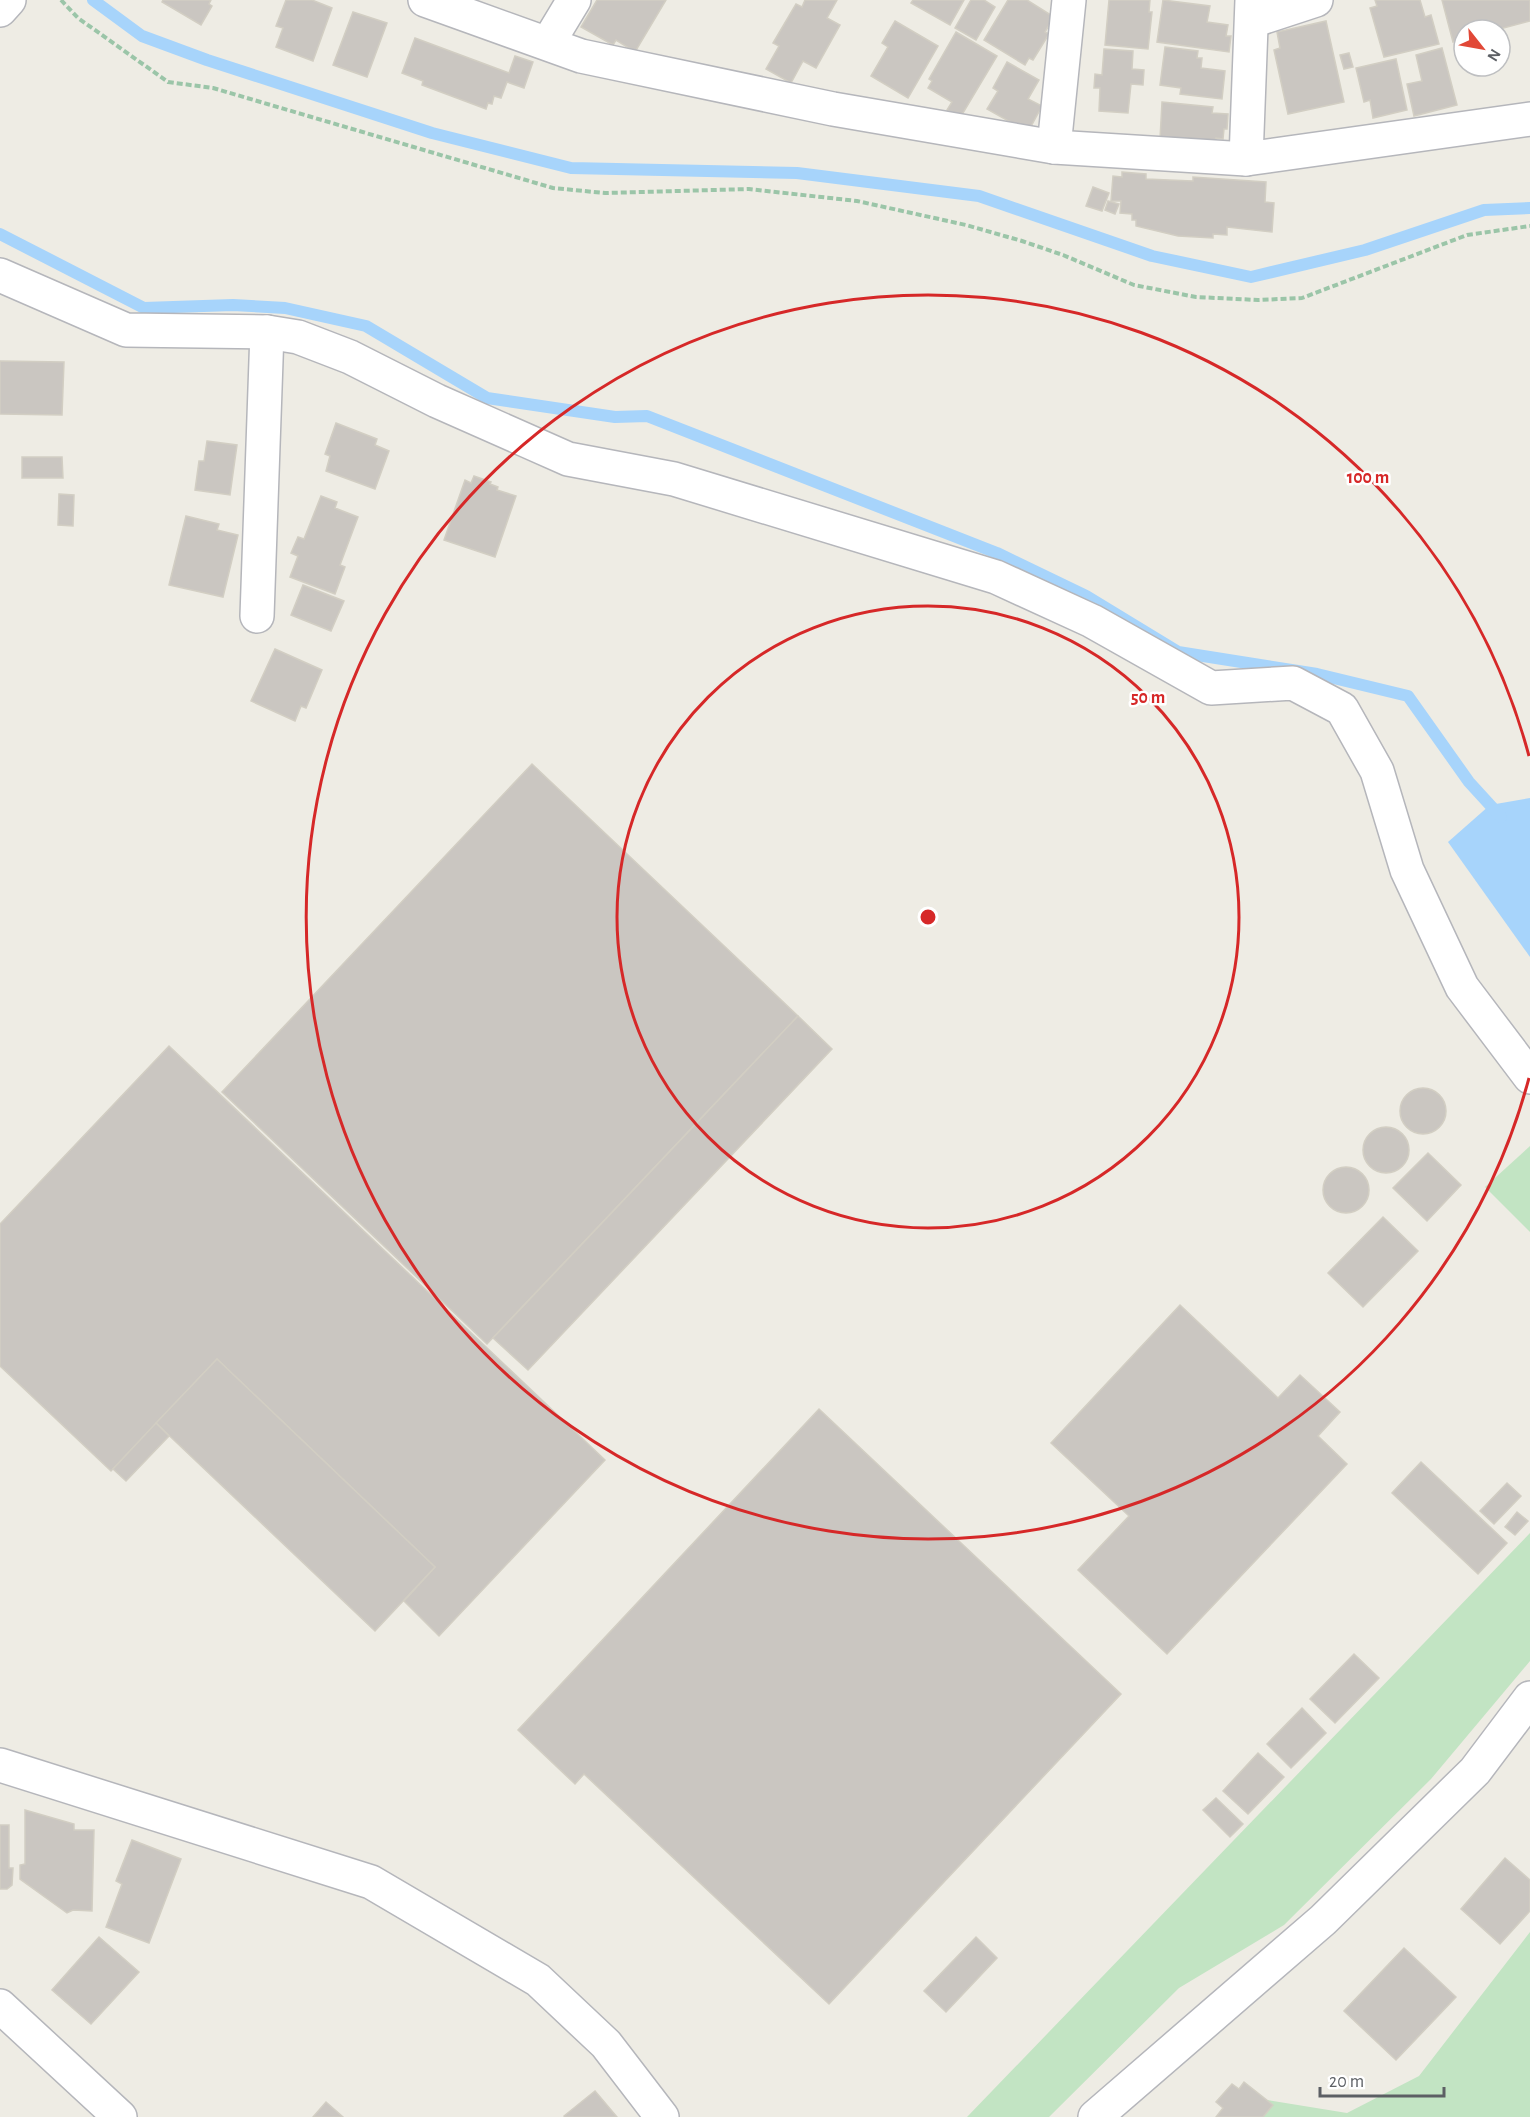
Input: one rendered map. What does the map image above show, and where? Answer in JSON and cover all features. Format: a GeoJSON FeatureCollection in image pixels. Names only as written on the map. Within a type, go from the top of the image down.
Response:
{"type":"FeatureCollection","features":[{"type":"Feature","properties":{"kind":"street"},"geometry":{"type":"LineString","coordinates":[[0,10],[9,0]]}},
{"type":"Feature","properties":{"kind":"street"},"geometry":{"type":"LineString","coordinates":[[425,0],[581,56],[833,110],[1054,147],[1246,159],[1530,119]]}},
{"type":"Feature","properties":{"kind":"street"},"geometry":{"type":"LineString","coordinates":[[548,43],[574,0]]}},
{"type":"Feature","properties":{"kind":"street"},"geometry":{"type":"LineString","coordinates":[[1054,147],[1069,0]]}},
{"type":"Feature","properties":{"kind":"street"},"geometry":{"type":"LineString","coordinates":[[1246,159],[1252,11],[1316,0]]}},
{"type":"Feature","properties":{"kind":"street"},"geometry":{"type":"LineString","coordinates":[[0,275],[126,330],[267,332],[298,337],[351,357],[437,401],[568,459],[674,479],[996,577],[1092,621],[1211,687],[1293,683],[1342,709],[1377,771],[1407,870],[1462,987],[1530,1077]]}},
{"type":"Feature","properties":{"kind":"street"},"geometry":{"type":"LineString","coordinates":[[258,616],[267,332]]}},
{"type":"Feature","properties":{"kind":"street"},"geometry":{"type":"LineString","coordinates":[[1095,2117],[1323,1920],[1475,1771],[1530,1698]]}},
{"type":"Feature","properties":{"kind":"street"},"geometry":{"type":"LineString","coordinates":[[0,1765],[371,1882],[538,1980],[606,2044],[663,2117]]}},
{"type":"Feature","properties":{"kind":"street"},"geometry":{"type":"LineString","coordinates":[[0,2006],[120,2117]]}},
{"type":"Feature","properties":{"kind":"path"},"geometry":{"type":"LineString","coordinates":[[61,0],[78,18],[168,82],[213,88],[553,188],[605,193],[749,189],[857,201],[1011,238],[1063,255],[1134,285],[1196,297],[1258,300],[1302,298],[1467,235],[1530,226]]}},
{"type":"Feature","properties":{"kind":"green space"},"geometry":{"type":"Polygon","coordinates":[[[1530,1146],[1530,1232],[1485,1187],[1530,1146]]]}},
{"type":"Feature","properties":{"kind":"green space"},"geometry":{"type":"Polygon","coordinates":[[[1530,1533],[1530,1661],[1431,1779],[1284,1925],[1179,1988],[1049,2117],[967,2117],[1530,1533]]]}},
{"type":"Feature","properties":{"kind":"green space"},"geometry":{"type":"Polygon","coordinates":[[[1530,1932],[1530,2117],[1238,2117],[1255,2098],[1347,2113],[1419,2076],[1530,1932]]]}},
{"type":"Feature","properties":{"kind":"water"},"geometry":{"type":"Polygon","coordinates":[[[1530,798],[1530,957],[1448,842],[1490,805],[1530,798]]]}},
{"type":"Feature","properties":{"kind":"building"},"geometry":{"type":"Polygon","coordinates":[[[163,0],[211,0],[209,4],[212,6],[201,25],[162,2],[163,0]]]}},
{"type":"Feature","properties":{"kind":"building"},"geometry":{"type":"Polygon","coordinates":[[[286,0],[312,0],[332,8],[313,61],[276,47],[283,28],[276,26],[286,0]]]}},
{"type":"Feature","properties":{"kind":"building"},"geometry":{"type":"Polygon","coordinates":[[[597,0],[666,0],[635,52],[616,40],[613,45],[581,27],[597,0]]]}},
{"type":"Feature","properties":{"kind":"building"},"geometry":{"type":"Polygon","coordinates":[[[805,0],[837,0],[827,18],[840,25],[816,68],[803,61],[791,83],[766,69],[779,46],[773,43],[796,4],[802,7],[805,0]]]}},
{"type":"Feature","properties":{"kind":"building"},"geometry":{"type":"Polygon","coordinates":[[[913,0],[964,0],[950,25],[911,3],[913,0]]]}},
{"type":"Feature","properties":{"kind":"building"},"geometry":{"type":"Polygon","coordinates":[[[971,0],[984,0],[995,7],[976,40],[955,28],[971,0]]]}},
{"type":"Feature","properties":{"kind":"building"},"geometry":{"type":"Polygon","coordinates":[[[1008,0],[1027,0],[1054,17],[1045,32],[1049,34],[1033,60],[1029,58],[1025,65],[984,40],[1008,0]]]}},
{"type":"Feature","properties":{"kind":"building"},"geometry":{"type":"Polygon","coordinates":[[[1109,0],[1150,0],[1149,12],[1152,12],[1148,49],[1105,45],[1109,0]]]}},
{"type":"Feature","properties":{"kind":"building"},"geometry":{"type":"Polygon","coordinates":[[[1163,0],[1210,6],[1207,22],[1228,25],[1226,36],[1231,36],[1229,52],[1157,42],[1163,0]]]}},
{"type":"Feature","properties":{"kind":"building"},"geometry":{"type":"Polygon","coordinates":[[[1375,0],[1420,0],[1425,17],[1431,15],[1439,44],[1384,57],[1370,8],[1377,6],[1375,0]]]}},
{"type":"Feature","properties":{"kind":"building"},"geometry":{"type":"Polygon","coordinates":[[[1442,0],[1530,0],[1530,21],[1512,26],[1512,18],[1452,18],[1452,38],[1442,0]]]}},
{"type":"Feature","properties":{"kind":"building"},"geometry":{"type":"Polygon","coordinates":[[[353,12],[387,23],[367,77],[333,65],[353,12]]]}},
{"type":"Feature","properties":{"kind":"building"},"geometry":{"type":"Polygon","coordinates":[[[895,21],[938,46],[908,98],[871,76],[888,47],[882,43],[895,21]]]}},
{"type":"Feature","properties":{"kind":"building"},"geometry":{"type":"Polygon","coordinates":[[[1326,21],[1344,102],[1288,114],[1274,50],[1280,48],[1277,32],[1326,21]]]}},
{"type":"Feature","properties":{"kind":"building"},"geometry":{"type":"Polygon","coordinates":[[[956,32],[997,56],[960,118],[947,110],[952,102],[928,88],[932,81],[929,79],[956,32]]]}},
{"type":"Feature","properties":{"kind":"building"},"geometry":{"type":"Polygon","coordinates":[[[415,38],[509,73],[515,56],[533,62],[524,88],[507,82],[501,98],[494,96],[492,104],[488,103],[486,109],[422,85],[423,81],[402,73],[415,38]]]}},
{"type":"Feature","properties":{"kind":"building"},"geometry":{"type":"Polygon","coordinates":[[[1165,47],[1198,51],[1197,58],[1202,58],[1201,68],[1225,71],[1222,99],[1180,94],[1181,88],[1160,85],[1165,47]]]}},
{"type":"Feature","properties":{"kind":"building"},"geometry":{"type":"Polygon","coordinates":[[[1442,48],[1457,105],[1414,116],[1407,84],[1422,81],[1416,55],[1442,48]]]}},
{"type":"Feature","properties":{"kind":"building"},"geometry":{"type":"Polygon","coordinates":[[[1104,49],[1133,51],[1132,69],[1144,70],[1143,85],[1131,84],[1128,113],[1099,111],[1100,88],[1094,88],[1095,74],[1102,75],[1104,49]]]}},
{"type":"Feature","properties":{"kind":"building"},"geometry":{"type":"Polygon","coordinates":[[[1349,53],[1353,67],[1344,69],[1340,55],[1349,53]]]}},
{"type":"Feature","properties":{"kind":"building"},"geometry":{"type":"Polygon","coordinates":[[[1396,59],[1407,110],[1373,118],[1370,100],[1364,102],[1356,68],[1396,59]]]}},
{"type":"Feature","properties":{"kind":"building"},"geometry":{"type":"Polygon","coordinates":[[[1007,62],[1039,80],[1028,99],[1042,106],[1028,132],[987,109],[998,91],[993,88],[1007,62]]]}},
{"type":"Feature","properties":{"kind":"building"},"geometry":{"type":"Polygon","coordinates":[[[1162,102],[1213,107],[1212,113],[1228,114],[1227,129],[1224,129],[1223,139],[1216,138],[1216,144],[1160,139],[1162,102]]]}},
{"type":"Feature","properties":{"kind":"building"},"geometry":{"type":"Polygon","coordinates":[[[1122,172],[1146,174],[1146,179],[1193,181],[1193,177],[1266,182],[1265,202],[1274,203],[1272,232],[1227,227],[1227,235],[1213,234],[1213,238],[1178,236],[1136,226],[1136,220],[1132,220],[1132,214],[1120,213],[1121,201],[1111,201],[1113,176],[1122,177],[1122,172]]]}},
{"type":"Feature","properties":{"kind":"building"},"geometry":{"type":"Polygon","coordinates":[[[1093,187],[1109,193],[1102,211],[1086,206],[1093,187]]]}},
{"type":"Feature","properties":{"kind":"building"},"geometry":{"type":"Polygon","coordinates":[[[1108,201],[1119,204],[1115,214],[1105,210],[1108,201]]]}},
{"type":"Feature","properties":{"kind":"building"},"geometry":{"type":"Polygon","coordinates":[[[0,361],[64,362],[62,415],[0,414],[0,361]]]}},
{"type":"Feature","properties":{"kind":"building"},"geometry":{"type":"Polygon","coordinates":[[[336,423],[377,439],[375,445],[389,451],[375,489],[326,471],[330,456],[325,454],[336,423]]]}},
{"type":"Feature","properties":{"kind":"building"},"geometry":{"type":"Polygon","coordinates":[[[207,441],[237,445],[230,495],[195,490],[199,461],[204,461],[207,441]]]}},
{"type":"Feature","properties":{"kind":"building"},"geometry":{"type":"Polygon","coordinates":[[[22,457],[62,457],[63,478],[22,478],[22,457]]]}},
{"type":"Feature","properties":{"kind":"building"},"geometry":{"type":"Polygon","coordinates":[[[474,476],[491,482],[490,484],[498,487],[497,490],[516,496],[495,557],[444,540],[465,480],[471,483],[474,476]]]}},
{"type":"Feature","properties":{"kind":"building"},"geometry":{"type":"Polygon","coordinates":[[[59,494],[74,495],[73,526],[58,525],[59,494]]]}},
{"type":"Feature","properties":{"kind":"building"},"geometry":{"type":"Polygon","coordinates":[[[321,496],[337,502],[335,508],[358,517],[340,565],[345,567],[335,594],[290,577],[298,556],[291,553],[298,537],[304,539],[321,496]]]}},
{"type":"Feature","properties":{"kind":"building"},"geometry":{"type":"Polygon","coordinates":[[[186,516],[219,524],[217,530],[238,535],[223,597],[169,585],[186,516]]]}},
{"type":"Feature","properties":{"kind":"building"},"geometry":{"type":"Polygon","coordinates":[[[303,585],[344,601],[331,631],[291,615],[303,585]]]}},
{"type":"Feature","properties":{"kind":"building"},"geometry":{"type":"Polygon","coordinates":[[[275,649],[322,670],[306,708],[301,706],[295,721],[251,701],[275,649]]]}},
{"type":"Feature","properties":{"kind":"building"},"geometry":{"type":"Polygon","coordinates":[[[532,764],[798,1016],[487,1344],[222,1092],[532,764]]]}},
{"type":"Feature","properties":{"kind":"building"},"geometry":{"type":"Polygon","coordinates":[[[798,1016],[832,1049],[528,1370],[493,1338],[798,1016]]]}},
{"type":"Feature","properties":{"kind":"building"},"geometry":{"type":"Polygon","coordinates":[[[169,1046],[605,1460],[439,1636],[404,1601],[435,1567],[217,1359],[111,1471],[0,1366],[0,1224],[169,1046]]]}},
{"type":"Feature","properties":{"kind":"building"},"geometry":{"type":"Polygon","coordinates":[[[1428,1088],[1440,1094],[1445,1102],[1445,1120],[1440,1128],[1432,1133],[1418,1134],[1410,1131],[1403,1124],[1400,1106],[1403,1098],[1410,1091],[1428,1088]]]}},
{"type":"Feature","properties":{"kind":"building"},"geometry":{"type":"Polygon","coordinates":[[[1391,1127],[1403,1133],[1408,1141],[1408,1159],[1403,1167],[1395,1172],[1381,1173],[1373,1170],[1366,1163],[1363,1145],[1366,1137],[1373,1130],[1391,1127]]]}},
{"type":"Feature","properties":{"kind":"building"},"geometry":{"type":"Polygon","coordinates":[[[1428,1153],[1461,1185],[1427,1221],[1393,1188],[1428,1153]]]}},
{"type":"Feature","properties":{"kind":"building"},"geometry":{"type":"Polygon","coordinates":[[[1351,1167],[1363,1173],[1368,1181],[1368,1199],[1363,1207],[1355,1212],[1341,1213],[1333,1210],[1326,1203],[1323,1185],[1326,1177],[1333,1170],[1351,1167]]]}},
{"type":"Feature","properties":{"kind":"building"},"geometry":{"type":"Polygon","coordinates":[[[1383,1217],[1418,1251],[1363,1307],[1328,1273],[1383,1217]]]}},
{"type":"Feature","properties":{"kind":"building"},"geometry":{"type":"Polygon","coordinates":[[[1180,1305],[1278,1398],[1300,1375],[1340,1412],[1318,1436],[1347,1464],[1167,1654],[1078,1570],[1129,1516],[1051,1443],[1180,1305]]]}},
{"type":"Feature","properties":{"kind":"building"},"geometry":{"type":"Polygon","coordinates":[[[217,1359],[435,1567],[375,1631],[156,1423],[217,1359]]]}},
{"type":"Feature","properties":{"kind":"building"},"geometry":{"type":"Polygon","coordinates":[[[819,1409],[1121,1694],[829,2004],[584,1774],[575,1784],[518,1730],[819,1409]]]}},
{"type":"Feature","properties":{"kind":"building"},"geometry":{"type":"Polygon","coordinates":[[[156,1423],[169,1436],[126,1481],[113,1469],[156,1423]]]}},
{"type":"Feature","properties":{"kind":"building"},"geometry":{"type":"Polygon","coordinates":[[[1421,1462],[1507,1543],[1478,1574],[1392,1493],[1421,1462]]]}},
{"type":"Feature","properties":{"kind":"building"},"geometry":{"type":"Polygon","coordinates":[[[1507,1483],[1521,1496],[1494,1524],[1480,1511],[1507,1483]]]}},
{"type":"Feature","properties":{"kind":"building"},"geometry":{"type":"Polygon","coordinates":[[[1517,1512],[1528,1521],[1515,1535],[1505,1527],[1517,1512]]]}},
{"type":"Feature","properties":{"kind":"building"},"geometry":{"type":"Polygon","coordinates":[[[1354,1654],[1379,1678],[1335,1723],[1310,1699],[1354,1654]]]}},
{"type":"Feature","properties":{"kind":"building"},"geometry":{"type":"Polygon","coordinates":[[[1302,1708],[1326,1733],[1291,1768],[1267,1744],[1302,1708]]]}},
{"type":"Feature","properties":{"kind":"building"},"geometry":{"type":"Polygon","coordinates":[[[1258,1753],[1284,1777],[1248,1814],[1223,1791],[1258,1753]]]}},
{"type":"Feature","properties":{"kind":"building"},"geometry":{"type":"Polygon","coordinates":[[[1216,1798],[1243,1824],[1230,1837],[1203,1810],[1216,1798]]]}},
{"type":"Feature","properties":{"kind":"building"},"geometry":{"type":"Polygon","coordinates":[[[25,1810],[74,1824],[74,1830],[94,1830],[92,1911],[73,1910],[67,1913],[20,1879],[20,1865],[25,1864],[25,1810]]]}},
{"type":"Feature","properties":{"kind":"building"},"geometry":{"type":"Polygon","coordinates":[[[0,1825],[9,1825],[9,1868],[13,1868],[12,1885],[7,1889],[0,1889],[0,1825]]]}},
{"type":"Feature","properties":{"kind":"building"},"geometry":{"type":"Polygon","coordinates":[[[132,1840],[181,1859],[149,1943],[106,1927],[122,1884],[116,1881],[132,1840]]]}},
{"type":"Feature","properties":{"kind":"building"},"geometry":{"type":"Polygon","coordinates":[[[1505,1858],[1530,1880],[1530,1911],[1500,1944],[1461,1909],[1505,1858]]]}},
{"type":"Feature","properties":{"kind":"building"},"geometry":{"type":"Polygon","coordinates":[[[99,1937],[139,1972],[91,2024],[52,1990],[99,1937]]]}},
{"type":"Feature","properties":{"kind":"building"},"geometry":{"type":"Polygon","coordinates":[[[976,1937],[997,1958],[946,2012],[924,1991],[976,1937]]]}},
{"type":"Feature","properties":{"kind":"building"},"geometry":{"type":"Polygon","coordinates":[[[1404,1948],[1456,1997],[1396,2060],[1344,2011],[1404,1948]]]}},
{"type":"Feature","properties":{"kind":"building"},"geometry":{"type":"Polygon","coordinates":[[[1244,2082],[1273,2105],[1263,2117],[1216,2117],[1223,2108],[1216,2102],[1232,2084],[1239,2089],[1244,2082]]]}},
{"type":"Feature","properties":{"kind":"building"},"geometry":{"type":"Polygon","coordinates":[[[595,2091],[617,2117],[564,2116],[595,2091]]]}},
{"type":"Feature","properties":{"kind":"building"},"geometry":{"type":"Polygon","coordinates":[[[326,2102],[343,2117],[313,2117],[326,2102]]]}},
{"type":"Feature","properties":{"kind":"waterway"},"geometry":{"type":"LineString","coordinates":[[93,0],[142,36],[207,60],[432,133],[571,168],[797,173],[979,196],[1152,256],[1251,277],[1365,250],[1484,210],[1530,208]]}},
{"type":"Feature","properties":{"kind":"waterway"},"geometry":{"type":"LineString","coordinates":[[0,234],[144,308],[233,305],[285,308],[366,326],[487,398],[615,417],[647,416],[997,553],[1086,596],[1178,652],[1317,674],[1408,696],[1469,782],[1501,817]]}}]}
